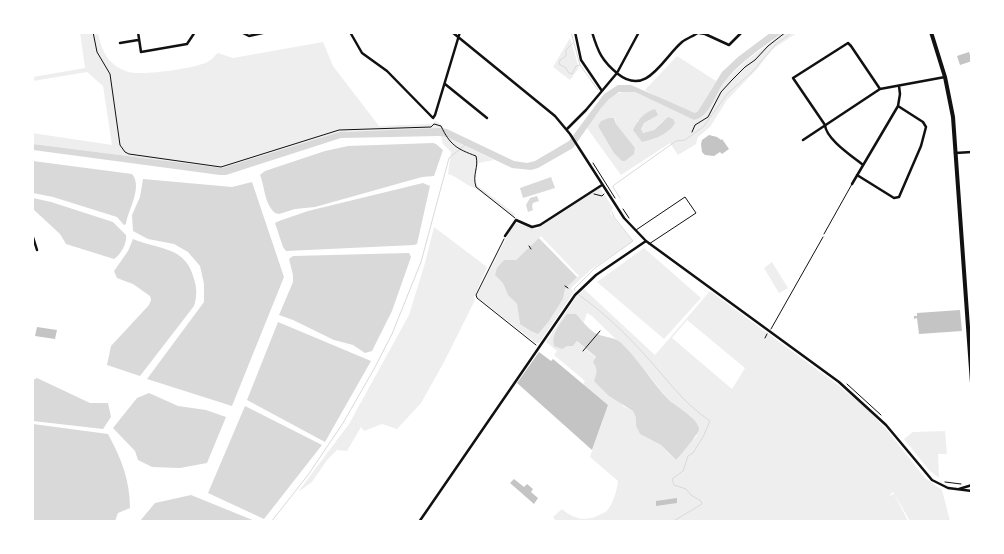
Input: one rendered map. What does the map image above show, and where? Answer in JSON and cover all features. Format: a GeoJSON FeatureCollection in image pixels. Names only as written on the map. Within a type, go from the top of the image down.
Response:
{"type":"FeatureCollection","features":[{"type":"Feature","properties":{"kind":"main road"},"geometry":{"type":"LineString","coordinates":[[931,32],[945,76],[953,117],[970,326],[972,383]]}},
{"type":"Feature","properties":{"kind":"main road"},"geometry":{"type":"LineString","coordinates":[[972,485],[972,491]]}},
{"type":"Feature","properties":{"kind":"street"},"geometry":{"type":"LineString","coordinates":[[138,32],[142,52],[187,44],[195,32]]}},
{"type":"Feature","properties":{"kind":"street"},"geometry":{"type":"LineString","coordinates":[[241,32],[249,36],[267,32]]}},
{"type":"Feature","properties":{"kind":"street"},"geometry":{"type":"LineString","coordinates":[[350,32],[362,52],[387,72],[433,118],[460,32]]}},
{"type":"Feature","properties":{"kind":"street"},"geometry":{"type":"LineString","coordinates":[[452,32],[548,108],[568,128],[612,201],[636,231],[648,242],[840,382],[886,425],[932,480],[941,486],[972,491]]}},
{"type":"Feature","properties":{"kind":"street"},"geometry":{"type":"LineString","coordinates":[[575,32],[581,60],[602,91]]}},
{"type":"Feature","properties":{"kind":"street"},"geometry":{"type":"LineString","coordinates":[[592,32],[606,65],[624,79],[632,82],[641,81],[652,74],[682,42],[699,33],[729,45],[742,32]]}},
{"type":"Feature","properties":{"kind":"street"},"geometry":{"type":"LineString","coordinates":[[568,128],[617,73],[639,32]]}},
{"type":"Feature","properties":{"kind":"street"},"geometry":{"type":"LineString","coordinates":[[120,43],[139,40]]}},
{"type":"Feature","properties":{"kind":"street"},"geometry":{"type":"LineString","coordinates":[[863,165],[841,147],[825,130],[824,125],[793,78],[848,43],[852,46],[880,89]]}},
{"type":"Feature","properties":{"kind":"street"},"geometry":{"type":"LineString","coordinates":[[803,140],[880,89],[945,76]]}},
{"type":"Feature","properties":{"kind":"street"},"geometry":{"type":"LineString","coordinates":[[445,84],[487,118]]}},
{"type":"Feature","properties":{"kind":"street"},"geometry":{"type":"LineString","coordinates":[[852,184],[898,106],[899,85]]}},
{"type":"Feature","properties":{"kind":"street"},"geometry":{"type":"LineString","coordinates":[[857,175],[894,198],[898,197],[921,146],[926,127],[923,122],[898,106]]}},
{"type":"Feature","properties":{"kind":"street"},"geometry":{"type":"LineString","coordinates":[[955,153],[972,152]]}},
{"type":"Feature","properties":{"kind":"street"},"geometry":{"type":"LineString","coordinates":[[505,236],[516,220],[536,227],[602,184]]}},
{"type":"Feature","properties":{"kind":"street"},"geometry":{"type":"LineString","coordinates":[[32,234],[37,250]]}},
{"type":"Feature","properties":{"kind":"street"},"geometry":{"type":"LineString","coordinates":[[419,522],[575,295],[596,275],[648,242]]}},
{"type":"Feature","properties":{"kind":"street"},"geometry":{"type":"LineString","coordinates":[[957,490],[972,485]]}},
{"type":"Feature","properties":{"kind":"lane"},"geometry":{"type":"LineString","coordinates":[[824,234],[852,184]]}},
{"type":"Feature","properties":{"kind":"lane"},"geometry":{"type":"LineString","coordinates":[[636,231],[685,198],[696,213],[648,242]]}},
{"type":"Feature","properties":{"kind":"path"},"geometry":{"type":"LineString","coordinates":[[93,32],[97,52],[110,74],[120,145],[128,154],[221,167],[339,130],[431,127],[434,124],[441,126],[448,141],[476,156],[477,160],[473,179],[476,187],[515,216],[516,220]]}},
{"type":"Feature","properties":{"kind":"path"},"geometry":{"type":"LineString","coordinates":[[692,132],[695,125],[708,117],[721,92],[732,80],[786,32]]}},
{"type":"Feature","properties":{"kind":"path"},"geometry":{"type":"LineString","coordinates":[[591,160],[611,190]]}},
{"type":"Feature","properties":{"kind":"path"},"geometry":{"type":"LineString","coordinates":[[589,193],[602,196]]}},
{"type":"Feature","properties":{"kind":"path"},"geometry":{"type":"LineString","coordinates":[[772,329],[824,234]]}},
{"type":"Feature","properties":{"kind":"path"},"geometry":{"type":"LineString","coordinates":[[505,236],[476,295],[477,298],[538,347]]}},
{"type":"Feature","properties":{"kind":"path"},"geometry":{"type":"LineString","coordinates":[[583,351],[600,331]]}},
{"type":"Feature","properties":{"kind":"shaded area"},"geometry":{"type":"Polygon","coordinates":[[[80,32],[98,33],[102,48],[110,61],[121,69],[135,73],[195,66],[209,61],[218,53],[233,58],[323,42],[333,66],[379,126],[430,124],[436,121],[444,129],[348,131],[222,168],[33,144],[32,133],[112,145],[103,86],[87,72],[33,81],[33,77],[85,68],[80,32]]]}},
{"type":"Feature","properties":{"kind":"shaded area"},"geometry":{"type":"Polygon","coordinates":[[[770,33],[782,33],[752,55],[731,74],[721,86],[709,109],[700,118],[694,120],[635,92],[619,92],[601,108],[573,148],[531,170],[512,168],[447,137],[440,136],[341,138],[226,175],[33,150],[33,144],[222,168],[340,132],[441,128],[447,129],[514,161],[527,163],[535,161],[569,141],[604,94],[618,85],[631,85],[695,113],[722,72],[738,57],[770,33]]]}},
{"type":"Feature","properties":{"kind":"shaded area"},"geometry":{"type":"Polygon","coordinates":[[[782,33],[797,33],[774,48],[758,68],[727,100],[710,127],[698,137],[696,144],[678,155],[670,143],[621,175],[587,128],[606,101],[618,93],[626,92],[635,92],[694,120],[706,112],[725,80],[782,33]],[[654,117],[637,121],[642,142],[654,139],[664,120],[654,130],[643,133],[641,129],[644,123],[654,117]],[[615,118],[601,121],[598,126],[622,161],[632,155],[635,149],[616,124],[615,118]]]}},
{"type":"Feature","properties":{"kind":"shaded area"},"geometry":{"type":"Polygon","coordinates":[[[570,38],[579,68],[570,80],[553,67],[570,38]]]}},
{"type":"Feature","properties":{"kind":"shaded area"},"geometry":{"type":"Polygon","coordinates":[[[677,56],[716,81],[695,113],[645,90],[677,56]]]}},
{"type":"Feature","properties":{"kind":"shaded area"},"geometry":{"type":"Polygon","coordinates":[[[655,109],[658,115],[644,123],[641,129],[643,133],[654,130],[668,117],[673,119],[675,123],[665,133],[642,142],[633,130],[642,117],[655,109]]]}},
{"type":"Feature","properties":{"kind":"shaded area"},"geometry":{"type":"Polygon","coordinates":[[[614,118],[616,124],[635,148],[634,154],[625,161],[622,161],[614,153],[598,126],[601,121],[614,118]]]}},
{"type":"Feature","properties":{"kind":"shaded area"},"geometry":{"type":"Polygon","coordinates":[[[441,136],[447,137],[494,160],[478,163],[475,179],[478,186],[515,214],[514,217],[475,188],[448,174],[451,152],[443,144],[441,136]]]}},
{"type":"Feature","properties":{"kind":"shaded area"},"geometry":{"type":"Polygon","coordinates":[[[433,143],[443,150],[434,176],[422,177],[315,207],[295,209],[279,214],[275,213],[269,205],[260,175],[265,171],[325,151],[348,146],[433,143]]]}},
{"type":"Feature","properties":{"kind":"shaded area"},"geometry":{"type":"Polygon","coordinates":[[[33,161],[132,174],[136,185],[134,199],[126,224],[124,225],[117,217],[53,197],[33,193],[33,161]]]}},
{"type":"Feature","properties":{"kind":"shaded area"},"geometry":{"type":"Polygon","coordinates":[[[551,177],[555,188],[523,198],[520,188],[551,177]]]}},
{"type":"Feature","properties":{"kind":"shaded area"},"geometry":{"type":"Polygon","coordinates":[[[143,179],[232,187],[252,182],[284,277],[232,406],[147,379],[204,302],[204,284],[200,266],[188,252],[174,244],[148,239],[133,231],[132,215],[140,197],[143,179]]]}},
{"type":"Feature","properties":{"kind":"shaded area"},"geometry":{"type":"Polygon","coordinates":[[[423,183],[430,186],[417,244],[286,251],[283,247],[275,223],[279,221],[308,211],[423,183]]]}},
{"type":"Feature","properties":{"kind":"shaded area"},"geometry":{"type":"Polygon","coordinates":[[[600,188],[613,208],[610,213],[632,240],[632,242],[593,268],[571,288],[574,292],[539,343],[536,343],[478,298],[477,295],[512,227],[516,223],[537,229],[600,188]],[[539,238],[516,260],[504,260],[504,284],[508,294],[517,304],[520,324],[549,321],[563,299],[565,289],[539,238]]]}},
{"type":"Feature","properties":{"kind":"shaded area"},"geometry":{"type":"Polygon","coordinates":[[[537,196],[539,201],[533,203],[533,210],[528,212],[526,205],[530,198],[537,196]]]}},
{"type":"Feature","properties":{"kind":"shaded area"},"geometry":{"type":"Polygon","coordinates":[[[33,198],[113,222],[126,235],[126,242],[123,248],[114,259],[66,244],[60,234],[33,209],[33,198]]]}},
{"type":"Feature","properties":{"kind":"shaded area"},"geometry":{"type":"Polygon","coordinates":[[[434,227],[487,267],[474,297],[475,300],[443,364],[421,403],[397,429],[382,424],[364,431],[361,427],[347,451],[337,450],[327,460],[312,482],[298,492],[349,424],[409,315],[434,227]]]}},
{"type":"Feature","properties":{"kind":"shaded area"},"geometry":{"type":"Polygon","coordinates":[[[539,238],[577,277],[565,289],[563,299],[538,334],[520,324],[517,304],[508,295],[503,283],[495,275],[497,268],[504,260],[516,260],[539,238]]]}},
{"type":"Feature","properties":{"kind":"shaded area"},"geometry":{"type":"Polygon","coordinates":[[[133,239],[170,251],[185,260],[190,268],[196,289],[194,306],[140,376],[107,365],[111,346],[149,305],[151,300],[150,296],[133,284],[117,278],[114,271],[128,251],[133,239]]]}},
{"type":"Feature","properties":{"kind":"shaded area"},"geometry":{"type":"Polygon","coordinates":[[[644,248],[701,298],[664,339],[597,282],[644,248]]]}},
{"type":"Feature","properties":{"kind":"shaded area"},"geometry":{"type":"Polygon","coordinates":[[[409,253],[411,257],[392,311],[372,351],[365,353],[353,345],[334,340],[279,315],[293,282],[289,259],[293,256],[409,253]]]}},
{"type":"Feature","properties":{"kind":"shaded area"},"geometry":{"type":"Polygon","coordinates":[[[772,262],[788,288],[779,293],[764,268],[772,262]]]}},
{"type":"Feature","properties":{"kind":"shaded area"},"geometry":{"type":"Polygon","coordinates":[[[584,289],[655,355],[710,291],[865,407],[887,430],[925,478],[942,490],[950,521],[910,521],[893,492],[889,496],[894,494],[908,521],[556,521],[553,517],[562,509],[575,517],[584,519],[594,517],[606,511],[614,498],[618,481],[590,457],[608,405],[583,384],[585,381],[554,355],[557,351],[546,342],[576,297],[584,289]],[[587,313],[584,322],[576,314],[567,346],[573,346],[577,341],[596,358],[597,374],[623,406],[633,411],[640,434],[661,445],[676,460],[697,436],[690,416],[678,409],[634,357],[587,313]],[[687,320],[672,338],[732,389],[745,368],[687,320]]]}},
{"type":"Feature","properties":{"kind":"shaded area"},"geometry":{"type":"Polygon","coordinates":[[[567,314],[576,314],[595,333],[620,342],[633,355],[670,401],[696,422],[698,432],[676,460],[661,445],[640,434],[633,411],[609,396],[594,381],[596,367],[593,362],[596,357],[577,341],[573,346],[567,346],[562,349],[554,346],[555,333],[567,314]]]}},
{"type":"Feature","properties":{"kind":"shaded area"},"geometry":{"type":"Polygon","coordinates":[[[278,322],[371,361],[325,442],[247,400],[278,322]]]}},
{"type":"Feature","properties":{"kind":"shaded area"},"geometry":{"type":"Polygon","coordinates":[[[37,378],[90,403],[108,403],[111,417],[103,429],[33,421],[33,380],[37,378]]]}},
{"type":"Feature","properties":{"kind":"shaded area"},"geometry":{"type":"Polygon","coordinates":[[[149,393],[178,406],[206,410],[226,417],[207,463],[180,468],[152,467],[138,460],[135,451],[113,428],[137,398],[149,393]]]}},
{"type":"Feature","properties":{"kind":"shaded area"},"geometry":{"type":"Polygon","coordinates":[[[245,406],[322,445],[264,519],[208,493],[245,406]]]}},
{"type":"Feature","properties":{"kind":"shaded area"},"geometry":{"type":"Polygon","coordinates":[[[33,424],[108,434],[124,469],[130,498],[130,508],[118,513],[115,521],[33,521],[33,424]]]}},
{"type":"Feature","properties":{"kind":"shaded area"},"geometry":{"type":"Polygon","coordinates":[[[945,431],[947,454],[938,454],[939,478],[929,470],[904,439],[913,432],[945,431]]]}},
{"type":"Feature","properties":{"kind":"shaded area"},"geometry":{"type":"Polygon","coordinates":[[[191,495],[255,521],[140,521],[155,503],[191,495]]]}},
{"type":"Feature","properties":{"kind":"pier"},"geometry":{"type":"Polygon","coordinates":[[[541,236],[579,276],[577,277],[539,238],[541,236]]]}},
{"type":"Feature","properties":{"kind":"building"},"geometry":{"type":"Polygon","coordinates":[[[969,52],[972,61],[960,65],[957,56],[969,52]]]}},
{"type":"Feature","properties":{"kind":"building"},"geometry":{"type":"Polygon","coordinates":[[[709,135],[722,139],[729,149],[722,154],[720,152],[714,156],[705,155],[702,152],[701,144],[702,140],[709,135]]]}},
{"type":"Feature","properties":{"kind":"building"},"geometry":{"type":"Polygon","coordinates":[[[960,310],[962,331],[919,334],[917,318],[914,319],[917,313],[960,310]]]}},
{"type":"Feature","properties":{"kind":"building"},"geometry":{"type":"Polygon","coordinates":[[[37,327],[57,330],[55,339],[35,336],[37,327]]]}},
{"type":"Feature","properties":{"kind":"building"},"geometry":{"type":"Polygon","coordinates":[[[539,352],[551,361],[553,359],[608,405],[592,450],[517,383],[539,352]]]}},
{"type":"Feature","properties":{"kind":"building"},"geometry":{"type":"Polygon","coordinates":[[[514,479],[524,487],[527,484],[533,489],[531,492],[538,498],[534,504],[510,483],[514,479]]]}},
{"type":"Feature","properties":{"kind":"building"},"geometry":{"type":"Polygon","coordinates":[[[677,498],[677,503],[656,506],[656,501],[677,498]]]}},
{"type":"Feature","properties":{"kind":"waterway"},"geometry":{"type":"LineString","coordinates":[[571,32],[580,65],[598,90]]}},
{"type":"Feature","properties":{"kind":"waterway"},"geometry":{"type":"LineString","coordinates":[[620,198],[613,187],[614,185],[676,141],[685,140],[703,127],[728,93],[751,73],[776,44],[793,32]]}},
{"type":"Feature","properties":{"kind":"waterway"},"geometry":{"type":"LineString","coordinates":[[573,43],[566,50],[566,56],[560,60],[559,64],[572,74],[576,66],[580,65]]}},
{"type":"Feature","properties":{"kind":"waterway"},"geometry":{"type":"LineString","coordinates":[[271,522],[308,475],[343,423],[374,369],[392,334],[421,262],[449,158],[465,145]]}},
{"type":"Feature","properties":{"kind":"waterway"},"geometry":{"type":"LineString","coordinates":[[575,291],[574,289],[595,268],[633,241],[612,212]]}},
{"type":"Feature","properties":{"kind":"waterway"},"geometry":{"type":"LineString","coordinates":[[579,295],[597,308],[622,331],[683,398],[710,421],[693,453],[688,456],[683,471],[672,479],[674,485],[686,489],[691,495],[701,501],[702,504],[672,522]]}}]}
